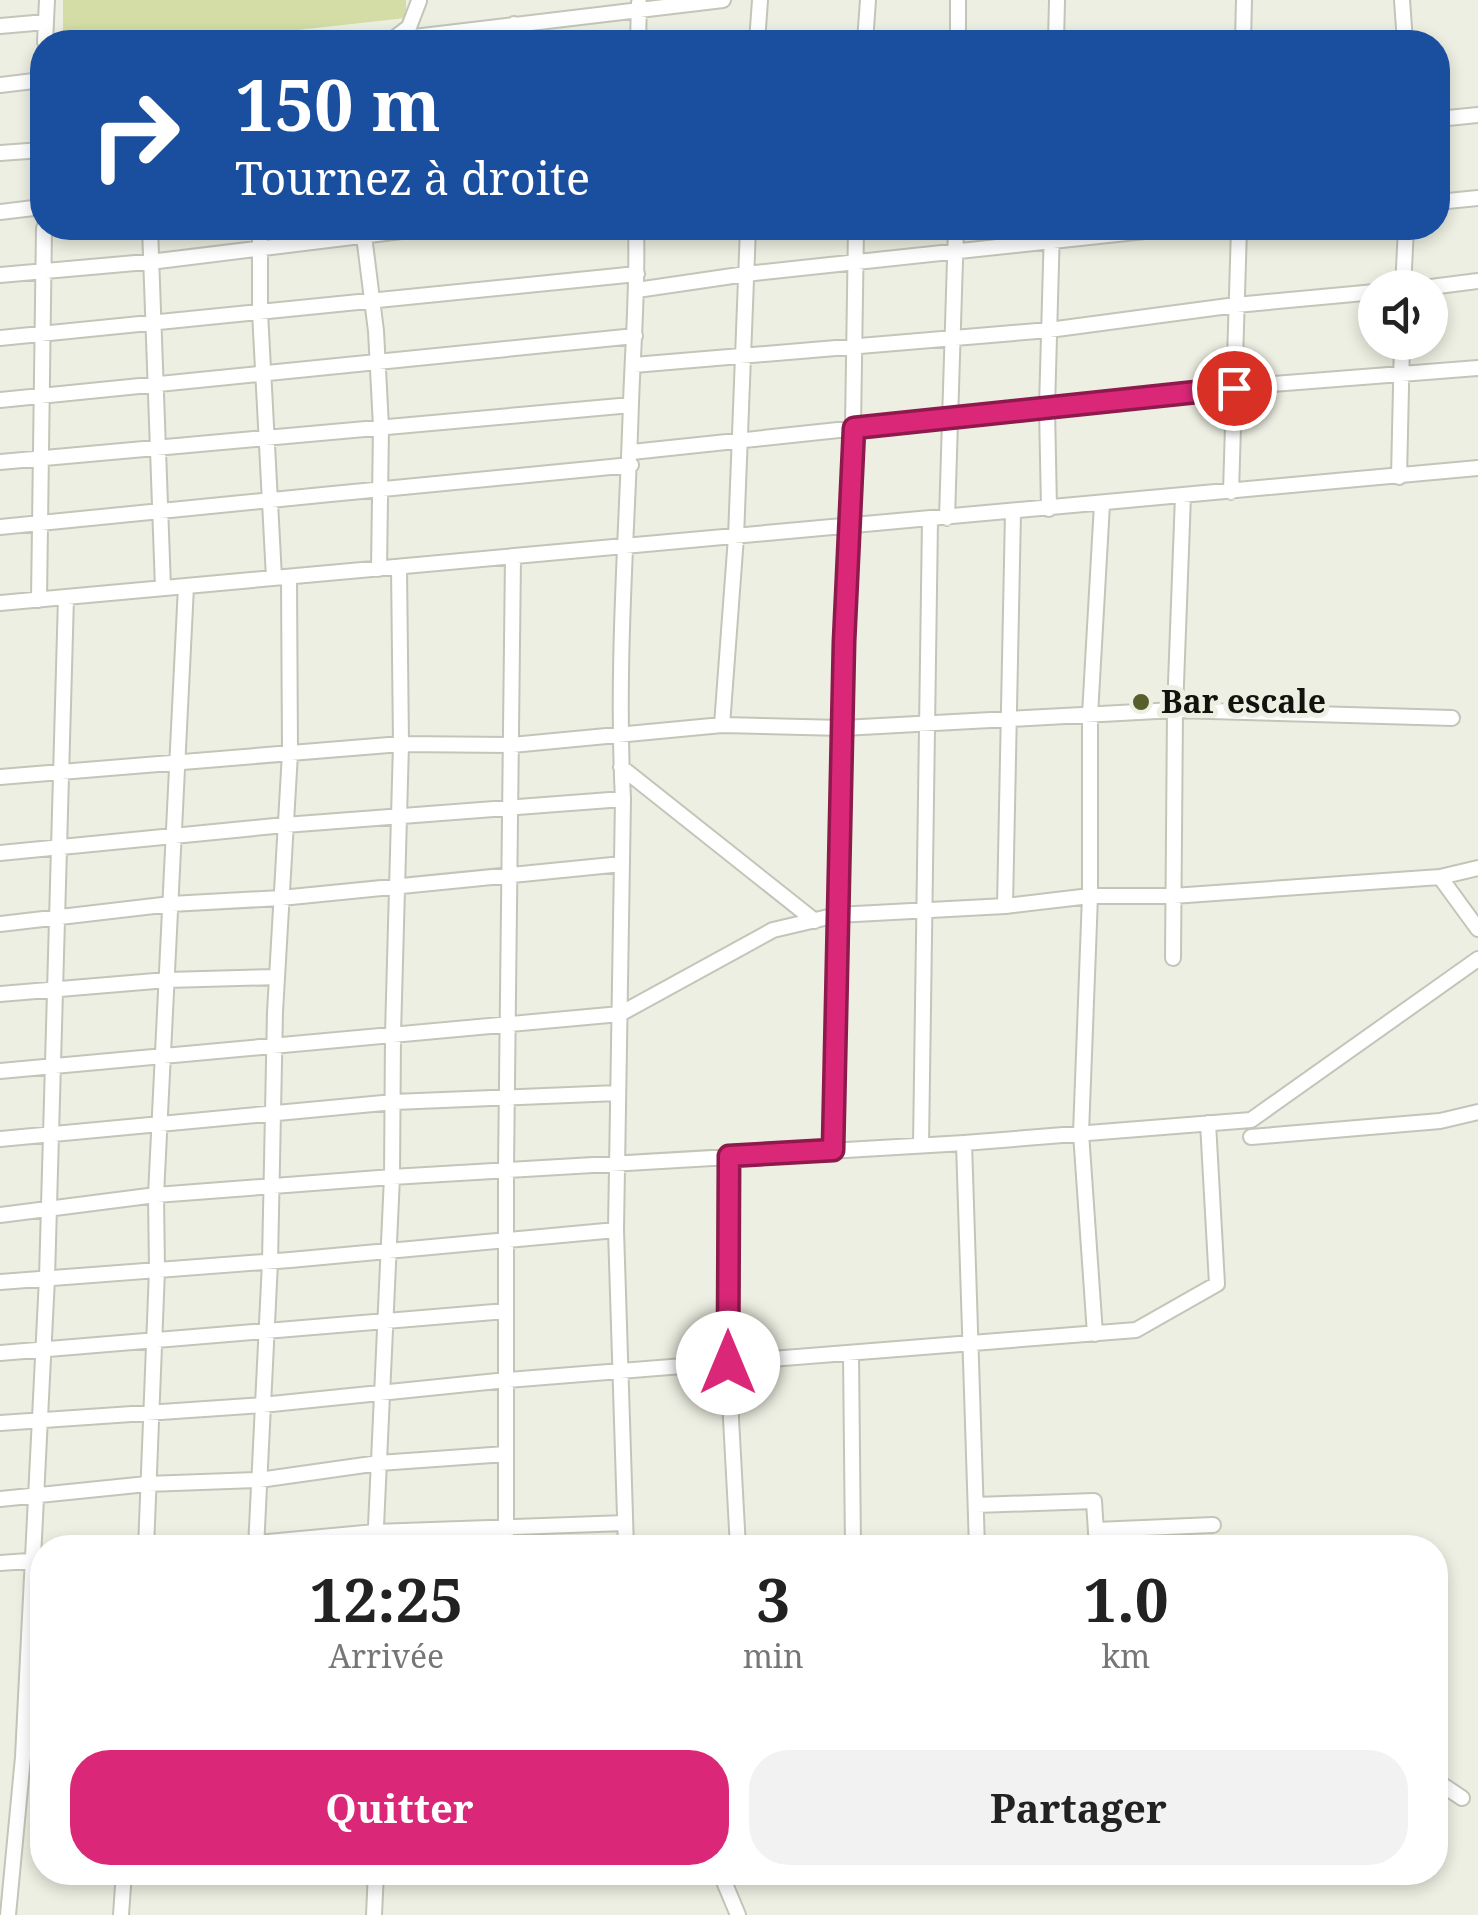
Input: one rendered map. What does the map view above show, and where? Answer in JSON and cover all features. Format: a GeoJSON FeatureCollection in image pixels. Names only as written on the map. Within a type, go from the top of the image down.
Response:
{"type":"FeatureCollection","features":[{"type":"Feature","properties":{"kind":"street"},"geometry":{"type":"LineString","coordinates":[[46,30],[47,0]]}},
{"type":"Feature","properties":{"kind":"street"},"geometry":{"type":"LineString","coordinates":[[419,0],[420,30]]}},
{"type":"Feature","properties":{"kind":"street"},"geometry":{"type":"LineString","coordinates":[[405,30],[419,0]]}},
{"type":"Feature","properties":{"kind":"street"},"geometry":{"type":"LineString","coordinates":[[467,30],[639,4],[724,0]]}},
{"type":"Feature","properties":{"kind":"street"},"geometry":{"type":"LineString","coordinates":[[758,30],[760,0]]}},
{"type":"Feature","properties":{"kind":"street"},"geometry":{"type":"LineString","coordinates":[[866,30],[868,0]]}},
{"type":"Feature","properties":{"kind":"street"},"geometry":{"type":"LineString","coordinates":[[958,0],[958,30]]}},
{"type":"Feature","properties":{"kind":"street"},"geometry":{"type":"LineString","coordinates":[[1056,30],[1057,0]]}},
{"type":"Feature","properties":{"kind":"street"},"geometry":{"type":"LineString","coordinates":[[1243,30],[1244,0]]}},
{"type":"Feature","properties":{"kind":"street"},"geometry":{"type":"LineString","coordinates":[[1402,0],[1405,30]]}},
{"type":"Feature","properties":{"kind":"street"},"geometry":{"type":"LineString","coordinates":[[638,30],[639,4]]}},
{"type":"Feature","properties":{"kind":"street"},"geometry":{"type":"LineString","coordinates":[[0,26],[46,22]]}},
{"type":"Feature","properties":{"kind":"street"},"geometry":{"type":"LineString","coordinates":[[514,24],[514,30]]}},
{"type":"Feature","properties":{"kind":"street"},"geometry":{"type":"LineString","coordinates":[[0,85],[30,81]]}},
{"type":"Feature","properties":{"kind":"street"},"geometry":{"type":"LineString","coordinates":[[1450,118],[1478,115]]}},
{"type":"Feature","properties":{"kind":"street"},"geometry":{"type":"LineString","coordinates":[[0,154],[30,151]]}},
{"type":"Feature","properties":{"kind":"street"},"geometry":{"type":"LineString","coordinates":[[1450,201],[1478,198]]}},
{"type":"Feature","properties":{"kind":"street"},"geometry":{"type":"LineString","coordinates":[[0,212],[30,208]]}},
{"type":"Feature","properties":{"kind":"street"},"geometry":{"type":"LineString","coordinates":[[39,600],[44,240]]}},
{"type":"Feature","properties":{"kind":"street"},"geometry":{"type":"LineString","coordinates":[[150,240],[163,588]]}},
{"type":"Feature","properties":{"kind":"street"},"geometry":{"type":"LineString","coordinates":[[257,1535],[270,1262],[277,977],[290,754],[282,578],[272,502],[260,312],[259,240]]}},
{"type":"Feature","properties":{"kind":"street"},"geometry":{"type":"LineString","coordinates":[[0,275],[307,240]]}},
{"type":"Feature","properties":{"kind":"street"},"geometry":{"type":"LineString","coordinates":[[364,240],[377,360],[380,569]]}},
{"type":"Feature","properties":{"kind":"street"},"geometry":{"type":"LineString","coordinates":[[625,1535],[616,1230],[622,864],[620,736],[637,240]]}},
{"type":"Feature","properties":{"kind":"street"},"geometry":{"type":"LineString","coordinates":[[722,725],[736,536],[747,240]]}},
{"type":"Feature","properties":{"kind":"street"},"geometry":{"type":"LineString","coordinates":[[833,1150],[856,240]]}},
{"type":"Feature","properties":{"kind":"street"},"geometry":{"type":"LineString","coordinates":[[947,518],[956,240]]}},
{"type":"Feature","properties":{"kind":"street"},"geometry":{"type":"LineString","coordinates":[[636,290],[746,274],[955,253],[1024,240]]}},
{"type":"Feature","properties":{"kind":"street"},"geometry":{"type":"LineString","coordinates":[[1049,509],[1046,408],[1051,240]]}},
{"type":"Feature","properties":{"kind":"street"},"geometry":{"type":"LineString","coordinates":[[1230,492],[1239,240]]}},
{"type":"Feature","properties":{"kind":"street"},"geometry":{"type":"LineString","coordinates":[[1404,270],[1405,240]]}},
{"type":"Feature","properties":{"kind":"street"},"geometry":{"type":"LineString","coordinates":[[0,338],[638,274]]}},
{"type":"Feature","properties":{"kind":"street"},"geometry":{"type":"LineString","coordinates":[[1448,285],[1478,281]]}},
{"type":"Feature","properties":{"kind":"street"},"geometry":{"type":"LineString","coordinates":[[634,365],[1049,330],[1236,304],[1358,293]]}},
{"type":"Feature","properties":{"kind":"street"},"geometry":{"type":"LineString","coordinates":[[0,400],[635,336]]}},
{"type":"Feature","properties":{"kind":"street"},"geometry":{"type":"LineString","coordinates":[[1399,477],[1402,360]]}},
{"type":"Feature","properties":{"kind":"street"},"geometry":{"type":"LineString","coordinates":[[0,527],[272,502],[631,458],[740,440],[1234,388],[1478,368]]}},
{"type":"Feature","properties":{"kind":"street"},"geometry":{"type":"LineString","coordinates":[[0,462],[631,404]]}},
{"type":"Feature","properties":{"kind":"street"},"geometry":{"type":"LineString","coordinates":[[0,603],[1478,468]]}},
{"type":"Feature","properties":{"kind":"street"},"geometry":{"type":"LineString","coordinates":[[1173,958],[1175,710],[1183,496]]}},
{"type":"Feature","properties":{"kind":"street"},"geometry":{"type":"LineString","coordinates":[[1094,1334],[1081,1133],[1090,896],[1090,714],[1102,504]]}},
{"type":"Feature","properties":{"kind":"street"},"geometry":{"type":"LineString","coordinates":[[1005,906],[1013,512]]}},
{"type":"Feature","properties":{"kind":"street"},"geometry":{"type":"LineString","coordinates":[[921,1145],[930,520]]}},
{"type":"Feature","properties":{"kind":"street"},"geometry":{"type":"LineString","coordinates":[[506,1535],[513,556]]}},
{"type":"Feature","properties":{"kind":"street"},"geometry":{"type":"LineString","coordinates":[[375,1535],[394,1102],[401,744],[399,567]]}},
{"type":"Feature","properties":{"kind":"street"},"geometry":{"type":"LineString","coordinates":[[146,1535],[157,1270],[156,1196],[186,586]]}},
{"type":"Feature","properties":{"kind":"street"},"geometry":{"type":"LineString","coordinates":[[37,1535],[64,772],[66,597]]}},
{"type":"Feature","properties":{"kind":"street"},"geometry":{"type":"LineString","coordinates":[[0,777],[401,744],[512,745],[722,725],[843,728],[1175,710],[1452,718]]}},
{"type":"Feature","properties":{"kind":"street"},"geometry":{"type":"LineString","coordinates":[[621,767],[815,920]]}},
{"type":"Feature","properties":{"kind":"street"},"geometry":{"type":"LineString","coordinates":[[0,853],[285,824],[622,799]]}},
{"type":"Feature","properties":{"kind":"street"},"geometry":{"type":"LineString","coordinates":[[0,924],[171,904],[281,898],[622,864]]}},
{"type":"Feature","properties":{"kind":"street"},"geometry":{"type":"LineString","coordinates":[[0,1071],[620,1014],[774,930],[838,915],[1005,906],[1090,896],[1173,896],[1440,877],[1478,868]]}},
{"type":"Feature","properties":{"kind":"street"},"geometry":{"type":"LineString","coordinates":[[1440,877],[1478,930]]}},
{"type":"Feature","properties":{"kind":"street"},"geometry":{"type":"LineString","coordinates":[[0,1215],[272,1186],[964,1143],[1251,1120],[1478,959]]}},
{"type":"Feature","properties":{"kind":"street"},"geometry":{"type":"LineString","coordinates":[[0,994],[167,980],[277,977]]}},
{"type":"Feature","properties":{"kind":"street"},"geometry":{"type":"LineString","coordinates":[[0,1139],[394,1102],[618,1093]]}},
{"type":"Feature","properties":{"kind":"street"},"geometry":{"type":"LineString","coordinates":[[1251,1137],[1440,1122],[1478,1112]]}},
{"type":"Feature","properties":{"kind":"street"},"geometry":{"type":"LineString","coordinates":[[0,1423],[262,1406],[507,1380],[1136,1330],[1217,1284],[1208,1124]]}},
{"type":"Feature","properties":{"kind":"street"},"geometry":{"type":"LineString","coordinates":[[964,1143],[977,1535]]}},
{"type":"Feature","properties":{"kind":"street"},"geometry":{"type":"LineString","coordinates":[[729,1156],[728,1363],[737,1535]]}},
{"type":"Feature","properties":{"kind":"street"},"geometry":{"type":"LineString","coordinates":[[0,1282],[616,1230]]}},
{"type":"Feature","properties":{"kind":"street"},"geometry":{"type":"LineString","coordinates":[[0,1353],[506,1311]]}},
{"type":"Feature","properties":{"kind":"street"},"geometry":{"type":"LineString","coordinates":[[851,1353],[853,1535]]}},
{"type":"Feature","properties":{"kind":"street"},"geometry":{"type":"LineString","coordinates":[[0,1499],[148,1484],[260,1480],[379,1462],[506,1454]]}},
{"type":"Feature","properties":{"kind":"street"},"geometry":{"type":"LineString","coordinates":[[976,1505],[1094,1501],[1096,1535]]}},
{"type":"Feature","properties":{"kind":"street"},"geometry":{"type":"LineString","coordinates":[[430,1535],[625,1523]]}},
{"type":"Feature","properties":{"kind":"street"},"geometry":{"type":"LineString","coordinates":[[1096,1530],[1213,1524]]}},
{"type":"Feature","properties":{"kind":"street"},"geometry":{"type":"LineString","coordinates":[[0,1563],[30,1561]]}},
{"type":"Feature","properties":{"kind":"street"},"geometry":{"type":"LineString","coordinates":[[8,1915],[30,1667]]}},
{"type":"Feature","properties":{"kind":"street"},"geometry":{"type":"LineString","coordinates":[[1448,1789],[1462,1798]]}},
{"type":"Feature","properties":{"kind":"street"},"geometry":{"type":"LineString","coordinates":[[121,1915],[123,1885]]}},
{"type":"Feature","properties":{"kind":"street"},"geometry":{"type":"LineString","coordinates":[[374,1915],[375,1885]]}},
{"type":"Feature","properties":{"kind":"street"},"geometry":{"type":"LineString","coordinates":[[725,1885],[738,1915]]}},
{"type":"Feature","properties":{"kind":"green space"},"geometry":{"type":"Polygon","coordinates":[[[63,0],[406,0],[406,18],[296,30],[63,30],[63,0]]]}},
{"type":"Feature","properties":{"kind":"place","name":"Bar escale"},"geometry":{"type":"Point","coordinates":[1141,702]}},
{"type":"Feature","properties":{"kind":"route"},"geometry":{"type":"LineString","coordinates":[[728,1363],[729,1156],[833,1150],[844,642],[854,428],[1234,388]]}}]}
